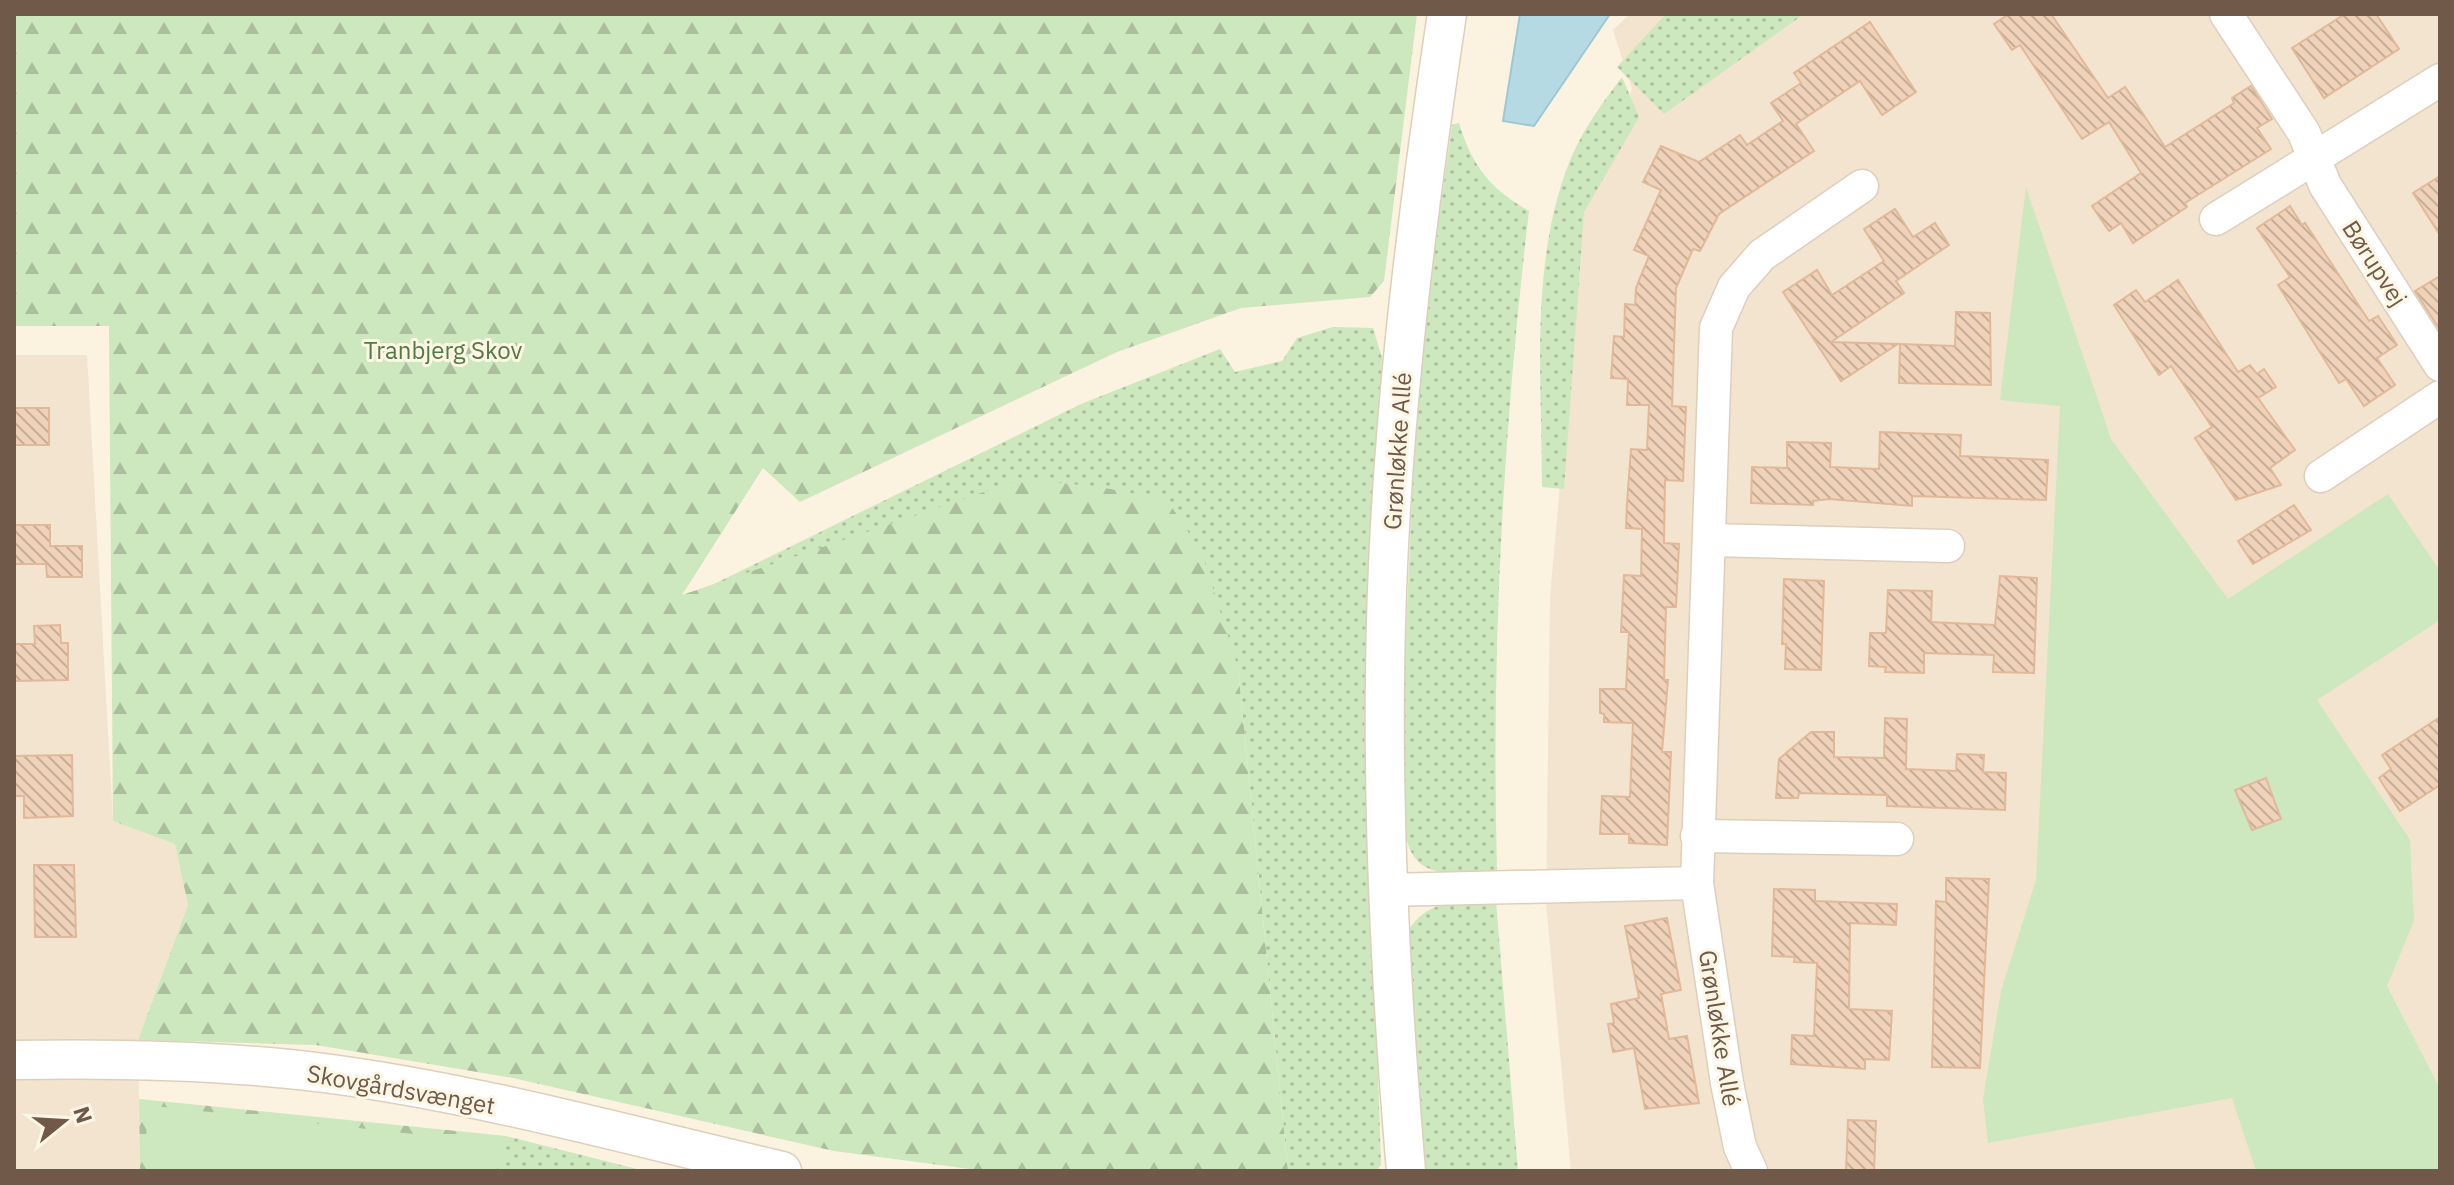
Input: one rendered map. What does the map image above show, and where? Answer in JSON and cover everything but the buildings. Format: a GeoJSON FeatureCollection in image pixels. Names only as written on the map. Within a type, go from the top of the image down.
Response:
{"type":"FeatureCollection","features":[{"type":"Feature","properties":{"kind":"street","name":"Grønløkke Allé"},"geometry":{"type":"LineString","coordinates":[[1406,1171],[1386,890],[1385,674],[1396,442],[1409,297],[1447,14]]}},
{"type":"Feature","properties":{"kind":"street","name":"Børupvej"},"geometry":{"type":"LineString","coordinates":[[2226,14],[2304,133],[2325,185],[2440,365]]}},
{"type":"Feature","properties":{"kind":"street"},"geometry":{"type":"LineString","coordinates":[[2216,219],[2440,80]]}},
{"type":"Feature","properties":{"kind":"street","name":"Grønløkke Allé"},"geometry":{"type":"LineString","coordinates":[[1751,1171],[1740,1147],[1727,1083],[1697,883],[1716,328],[1734,287],[1762,255],[1862,186]]}},
{"type":"Feature","properties":{"kind":"street"},"geometry":{"type":"LineString","coordinates":[[2321,476],[2440,397]]}},
{"type":"Feature","properties":{"kind":"street"},"geometry":{"type":"LineString","coordinates":[[1709,540],[1948,546]]}},
{"type":"Feature","properties":{"kind":"street"},"geometry":{"type":"LineString","coordinates":[[1697,836],[1897,839]]}},
{"type":"Feature","properties":{"kind":"street"},"geometry":{"type":"LineString","coordinates":[[1386,890],[1697,883]]}},
{"type":"Feature","properties":{"kind":"street","name":"Skovgårdsvænget"},"geometry":{"type":"LineString","coordinates":[[14,1060],[151,1059],[324,1073],[502,1106],[782,1171]]}},
{"type":"Feature","properties":{"kind":"shaded area"},"geometry":{"type":"Polygon","coordinates":[[[1630,14],[2440,14],[2440,1171],[1571,1171],[1546,903],[1550,598],[1584,212],[1632,89],[1613,30],[1630,14]]]}},
{"type":"Feature","properties":{"kind":"shaded area"},"geometry":{"type":"Polygon","coordinates":[[[14,355],[87,355],[113,821],[175,844],[188,905],[138,1040],[140,1171],[14,1171],[14,355]]]}},
{"type":"Feature","properties":{"kind":"green space","name":"Tranbjerg Skov"},"geometry":{"type":"Polygon","coordinates":[[[14,14],[1417,14],[1384,281],[1370,297],[1241,308],[1117,352],[800,502],[763,468],[682,595],[1022,479],[1100,487],[1167,500],[1202,553],[1238,668],[1288,1171],[985,1171],[834,1151],[513,1078],[316,1045],[138,1040],[188,905],[175,844],[113,821],[109,326],[14,326],[14,14]]]}},
{"type":"Feature","properties":{"kind":"green space"},"geometry":{"type":"Polygon","coordinates":[[[1666,14],[1804,14],[1664,114],[1617,67],[1666,14]]]}},
{"type":"Feature","properties":{"kind":"green space"},"geometry":{"type":"Polygon","coordinates":[[[1622,77],[1639,117],[1584,212],[1564,489],[1542,487],[1540,328],[1547,248],[1566,171],[1583,134],[1622,77]]]}},
{"type":"Feature","properties":{"kind":"green space"},"geometry":{"type":"Polygon","coordinates":[[[1459,123],[1470,152],[1484,175],[1503,194],[1529,211],[1512,376],[1501,541],[1496,706],[1497,872],[1448,873],[1432,870],[1420,863],[1411,852],[1399,788],[1418,367],[1452,125],[1459,123]]]}},
{"type":"Feature","properties":{"kind":"green space"},"geometry":{"type":"Polygon","coordinates":[[[2026,187],[2111,439],[2228,599],[2388,494],[2440,571],[2440,620],[2317,700],[2410,840],[2414,921],[2387,986],[2440,1089],[2440,1171],[2256,1171],[2232,1098],[1988,1143],[1983,1099],[2001,991],[2036,880],[2060,406],[2000,400],[2026,187]]]}},
{"type":"Feature","properties":{"kind":"green space"},"geometry":{"type":"Polygon","coordinates":[[[1333,327],[1373,328],[1382,358],[1366,722],[1381,1165],[1376,1171],[1288,1171],[1238,668],[706,588],[1081,404],[1220,349],[1235,372],[1282,361],[1297,338],[1333,327]]]}},
{"type":"Feature","properties":{"kind":"green space"},"geometry":{"type":"Polygon","coordinates":[[[1496,901],[1518,1171],[1422,1171],[1407,932],[1435,907],[1457,902],[1496,901]]]}},
{"type":"Feature","properties":{"kind":"green space"},"geometry":{"type":"Polygon","coordinates":[[[139,1099],[506,1136],[506,1171],[140,1171],[139,1099]]]}},
{"type":"Feature","properties":{"kind":"green space"},"geometry":{"type":"Polygon","coordinates":[[[146,1105],[497,1143],[497,1171],[147,1171],[146,1105]]]}},
{"type":"Feature","properties":{"kind":"green space"},"geometry":{"type":"Polygon","coordinates":[[[506,1136],[645,1171],[506,1171],[506,1136]]]}},
{"type":"Feature","properties":{"kind":"water"},"geometry":{"type":"Polygon","coordinates":[[[1520,14],[1610,14],[1534,126],[1503,121],[1520,14]]]}}]}
